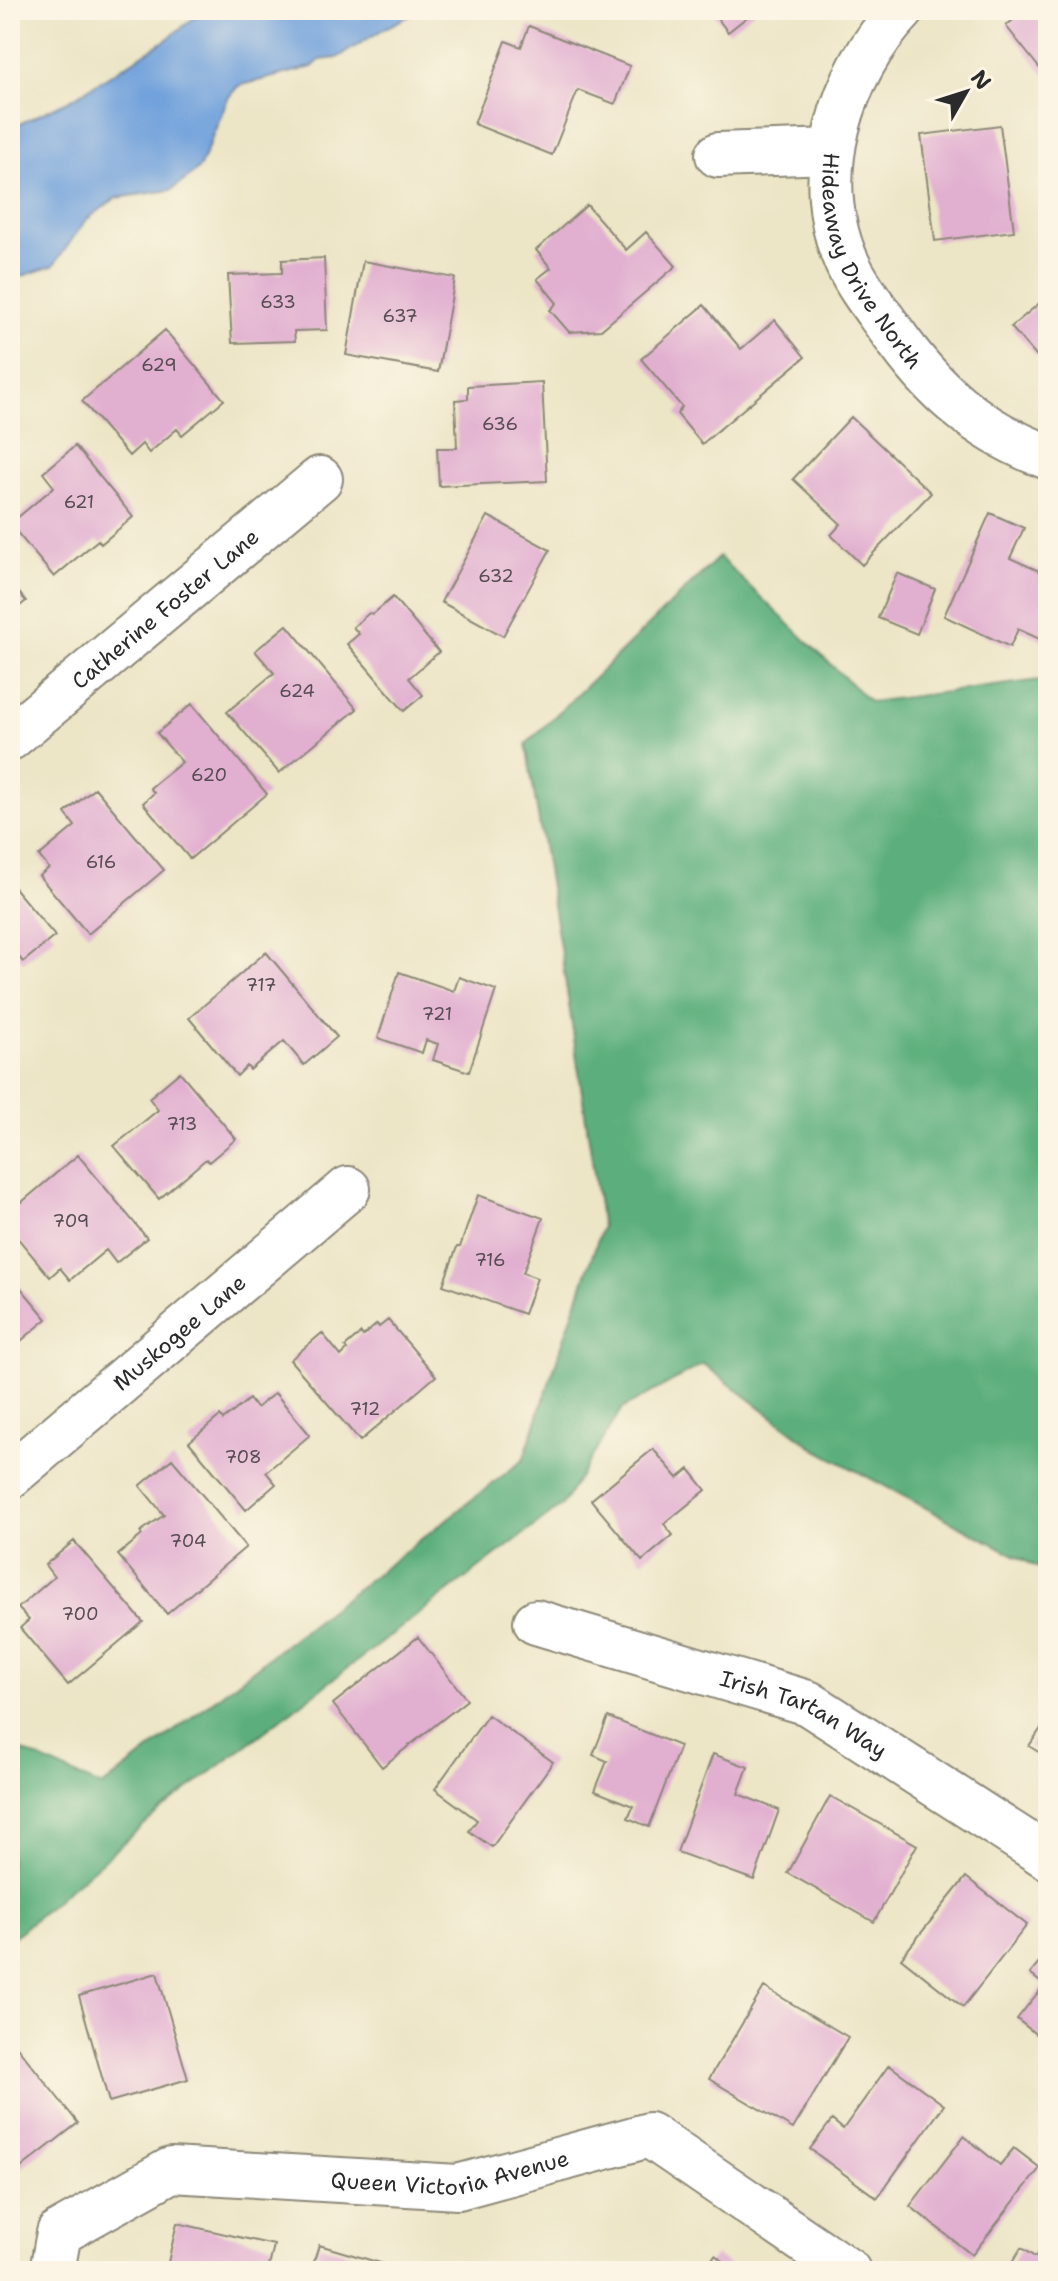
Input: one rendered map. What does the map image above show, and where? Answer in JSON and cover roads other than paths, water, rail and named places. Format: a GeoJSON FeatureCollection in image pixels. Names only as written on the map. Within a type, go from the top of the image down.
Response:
{"type":"FeatureCollection","features":[{"type":"Feature","properties":{"kind":"street","name":"Hideaway Drive North"},"geometry":{"type":"LineString","coordinates":[[902,10],[886,28],[858,72],[839,119],[832,151],[830,183],[834,216],[847,262],[897,339],[953,402],[976,421],[1014,444],[1048,457]]}},
{"type":"Feature","properties":{"kind":"street"},"geometry":{"type":"LineString","coordinates":[[718,155],[832,151]]}},
{"type":"Feature","properties":{"kind":"street","name":"Catherine Foster Lane"},"geometry":{"type":"LineString","coordinates":[[10,738],[320,479]]}},
{"type":"Feature","properties":{"kind":"street","name":"Muskogee Lane"},"geometry":{"type":"LineString","coordinates":[[10,1476],[348,1189]]}},
{"type":"Feature","properties":{"kind":"street","name":"Irish Tartan Way"},"geometry":{"type":"LineString","coordinates":[[536,1622],[808,1703],[1048,1857]]}},
{"type":"Feature","properties":{"kind":"street","name":"Queen Victoria Avenue"},"geometry":{"type":"LineString","coordinates":[[52,2271],[59,2233],[171,2170],[458,2187],[649,2135],[848,2271]]}},
{"type":"Feature","properties":{"kind":"water"},"geometry":{"type":"Polygon","coordinates":[[[204,10],[421,10],[337,58],[320,60],[312,67],[238,86],[228,98],[200,167],[188,178],[171,190],[116,198],[86,220],[53,266],[10,280],[10,139],[21,123],[70,100],[166,40],[204,10]]]}}]}
